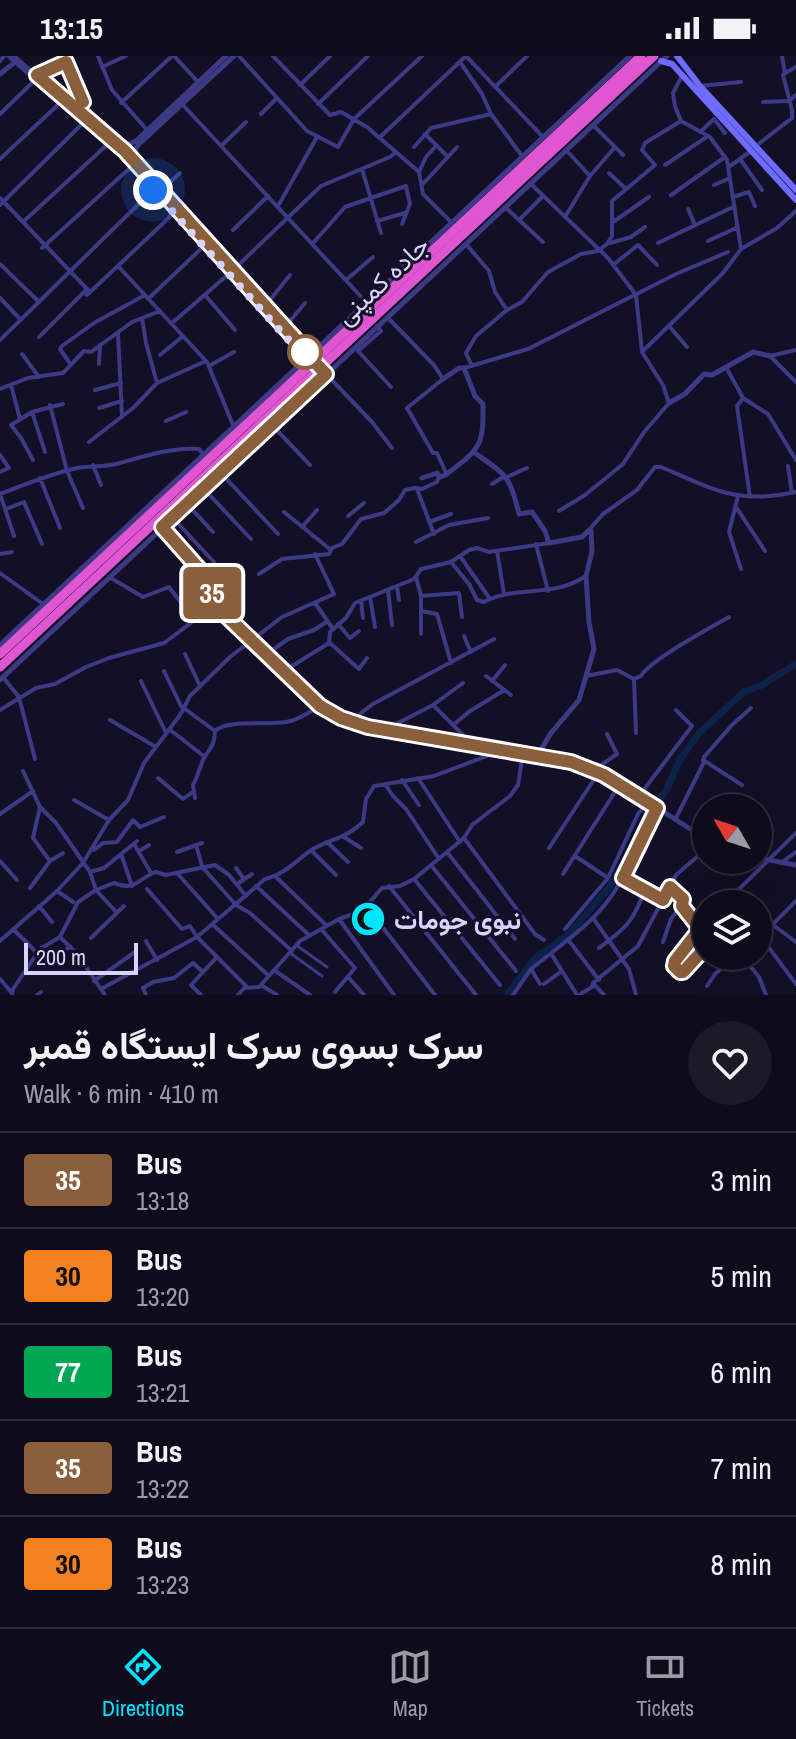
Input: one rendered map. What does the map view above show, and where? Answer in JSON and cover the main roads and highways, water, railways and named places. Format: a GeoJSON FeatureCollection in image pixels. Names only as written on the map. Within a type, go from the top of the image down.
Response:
{"type":"FeatureCollection","features":[{"type":"Feature","properties":{"kind":"highway","name":"جاده کمپنی"},"geometry":{"type":"LineString","coordinates":[[1,674],[9,659],[641,56]]}},
{"type":"Feature","properties":{"kind":"highway","name":"جاده کمپنی"},"geometry":{"type":"LineString","coordinates":[[317,364],[661,58]]}},
{"type":"Feature","properties":{"kind":"main road"},"geometry":{"type":"LineString","coordinates":[[677,56],[796,200]]}},
{"type":"Feature","properties":{"kind":"main road"},"geometry":{"type":"LineString","coordinates":[[661,58],[672,64],[796,190]]}},
{"type":"Feature","properties":{"kind":"waterway"},"geometry":{"type":"LineString","coordinates":[[507,995],[535,958],[567,936],[609,888],[642,823],[667,789],[679,761],[699,733],[744,692],[796,664]]}},
{"type":"Feature","properties":{"kind":"place","name":"نبوی جومات"},"geometry":{"type":"Point","coordinates":[368,919]}}]}
